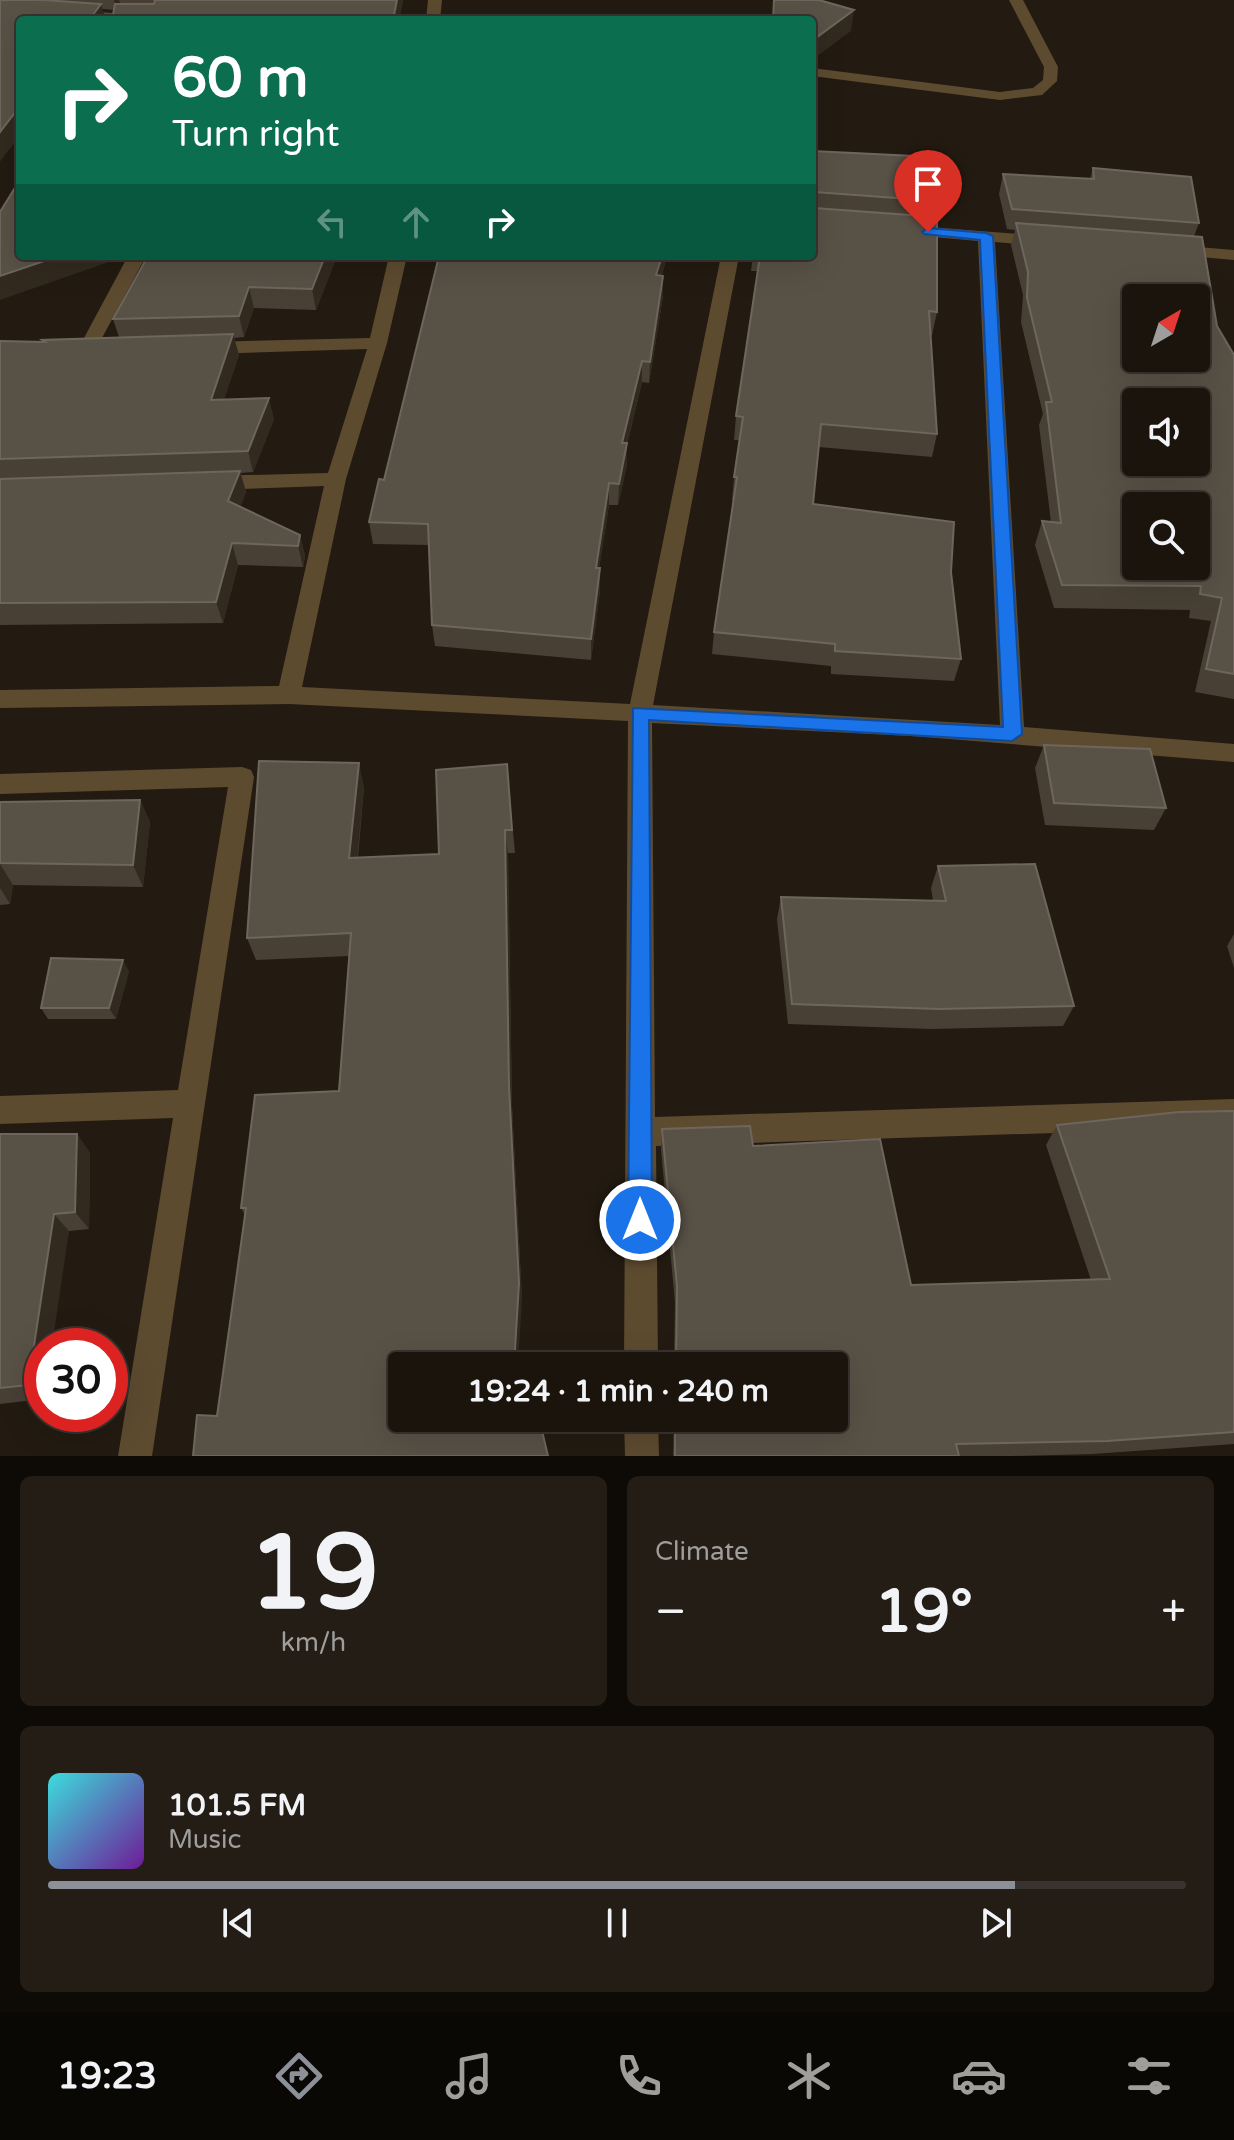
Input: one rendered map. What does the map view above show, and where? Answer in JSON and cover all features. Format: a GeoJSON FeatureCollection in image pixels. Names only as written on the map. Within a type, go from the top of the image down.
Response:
{"type":"FeatureCollection","features":[{"type":"Feature","properties":{"kind":"street"},"geometry":{"type":"LineString","coordinates":[[816,73],[1000,96],[1037,92],[1050,81],[1051,67],[1016,0]]}},
{"type":"Feature","properties":{"kind":"street"},"geometry":{"type":"LineString","coordinates":[[62,13],[95,16]]}},
{"type":"Feature","properties":{"kind":"street"},"geometry":{"type":"LineString","coordinates":[[891,229],[1064,242]]}},
{"type":"Feature","properties":{"kind":"street"},"geometry":{"type":"LineString","coordinates":[[986,236],[1012,734]]}},
{"type":"Feature","properties":{"kind":"street"},"geometry":{"type":"LineString","coordinates":[[1157,249],[1234,255]]}},
{"type":"Feature","properties":{"kind":"street"},"geometry":{"type":"LineString","coordinates":[[87,351],[135,260]]}},
{"type":"Feature","properties":{"kind":"street"},"geometry":{"type":"LineString","coordinates":[[289,695],[336,479],[378,343],[397,260]]}},
{"type":"Feature","properties":{"kind":"street"},"geometry":{"type":"LineString","coordinates":[[641,1352],[640,713],[729,260]]}},
{"type":"Feature","properties":{"kind":"street"},"geometry":{"type":"LineString","coordinates":[[194,348],[378,343]]}},
{"type":"Feature","properties":{"kind":"street"},"geometry":{"type":"LineString","coordinates":[[192,484],[336,479]]}},
{"type":"Feature","properties":{"kind":"street"},"geometry":{"type":"LineString","coordinates":[[0,699],[289,695],[1012,734],[1234,753]]}},
{"type":"Feature","properties":{"kind":"street"},"geometry":{"type":"LineString","coordinates":[[0,784],[242,777],[188,1104],[135,1456]]}},
{"type":"Feature","properties":{"kind":"street"},"geometry":{"type":"LineString","coordinates":[[0,1110],[188,1104]]}},
{"type":"Feature","properties":{"kind":"street"},"geometry":{"type":"LineString","coordinates":[[639,1132],[1234,1113]]}},
{"type":"Feature","properties":{"kind":"street"},"geometry":{"type":"LineString","coordinates":[[641,1432],[642,1456]]}},
{"type":"Feature","properties":{"kind":"building"},"geometry":{"type":"Polygon","coordinates":[[[0,0],[101,4],[92,16],[16,16],[16,111],[0,132],[0,0]]]}},
{"type":"Feature","properties":{"kind":"building"},"geometry":{"type":"Polygon","coordinates":[[[155,0],[397,0],[394,16],[113,16],[115,4],[154,4],[155,0]]]}},
{"type":"Feature","properties":{"kind":"building"},"geometry":{"type":"Polygon","coordinates":[[[774,0],[819,0],[854,10],[816,38],[816,16],[773,16],[774,0]]]}},
{"type":"Feature","properties":{"kind":"building"},"geometry":{"type":"Polygon","coordinates":[[[816,151],[935,157],[936,201],[816,192],[816,151]]]}},
{"type":"Feature","properties":{"kind":"building"},"geometry":{"type":"Polygon","coordinates":[[[1093,168],[1191,177],[1199,223],[1012,209],[1003,174],[1094,179],[1093,168]]]}},
{"type":"Feature","properties":{"kind":"building"},"geometry":{"type":"Polygon","coordinates":[[[16,186],[16,260],[47,260],[0,276],[0,212],[16,186]]]}},
{"type":"Feature","properties":{"kind":"building"},"geometry":{"type":"Polygon","coordinates":[[[816,208],[937,217],[937,312],[929,311],[937,434],[821,424],[813,504],[954,522],[951,572],[961,659],[835,651],[835,644],[714,632],[737,477],[734,477],[743,417],[736,416],[759,260],[816,260],[816,208]]]}},
{"type":"Feature","properties":{"kind":"building"},"geometry":{"type":"Polygon","coordinates":[[[1016,223],[1202,237],[1210,284],[1122,284],[1122,372],[1210,372],[1210,284],[1217,326],[1234,355],[1234,674],[1206,669],[1222,598],[1200,594],[1201,586],[1062,585],[1042,521],[1061,523],[1046,402],[1052,402],[1027,298],[1028,272],[1016,223]]]}},
{"type":"Feature","properties":{"kind":"building"},"geometry":{"type":"Polygon","coordinates":[[[146,260],[323,260],[312,289],[249,287],[239,316],[113,319],[146,260]]]}},
{"type":"Feature","properties":{"kind":"building"},"geometry":{"type":"Polygon","coordinates":[[[438,260],[661,260],[656,275],[663,276],[650,362],[642,361],[622,443],[627,443],[619,484],[609,483],[596,568],[600,568],[591,639],[432,625],[428,524],[369,522],[379,479],[384,480],[438,260]]]}},
{"type":"Feature","properties":{"kind":"building"},"geometry":{"type":"Polygon","coordinates":[[[233,334],[211,400],[269,398],[248,451],[0,459],[0,341],[233,334]]]}},
{"type":"Feature","properties":{"kind":"building"},"geometry":{"type":"Polygon","coordinates":[[[240,471],[228,501],[300,535],[298,546],[232,543],[216,602],[0,603],[0,479],[240,471]]]}},
{"type":"Feature","properties":{"kind":"building"},"geometry":{"type":"Polygon","coordinates":[[[1044,745],[1150,749],[1166,808],[1054,803],[1044,745]]]}},
{"type":"Feature","properties":{"kind":"building"},"geometry":{"type":"Polygon","coordinates":[[[259,761],[359,763],[349,858],[439,854],[436,770],[507,764],[512,830],[505,830],[509,1086],[519,1283],[515,1352],[388,1352],[388,1432],[542,1432],[548,1456],[193,1456],[197,1415],[217,1416],[246,1208],[241,1208],[255,1095],[339,1091],[351,933],[247,938],[259,761]]]}},
{"type":"Feature","properties":{"kind":"building"},"geometry":{"type":"Polygon","coordinates":[[[140,800],[133,865],[0,863],[0,802],[140,800]]]}},
{"type":"Feature","properties":{"kind":"building"},"geometry":{"type":"Polygon","coordinates":[[[1035,864],[1074,1006],[939,1009],[792,1004],[781,897],[946,901],[938,866],[1035,864]]]}},
{"type":"Feature","properties":{"kind":"building"},"geometry":{"type":"Polygon","coordinates":[[[51,958],[123,960],[109,1008],[41,1008],[51,958]]]}},
{"type":"Feature","properties":{"kind":"building"},"geometry":{"type":"Polygon","coordinates":[[[1234,1111],[1234,1432],[1107,1441],[956,1444],[959,1456],[675,1456],[675,1432],[848,1432],[848,1352],[676,1352],[677,1286],[662,1129],[750,1126],[753,1146],[880,1139],[911,1285],[1110,1279],[1057,1125],[1179,1112],[1234,1111]]]}},
{"type":"Feature","properties":{"kind":"building"},"geometry":{"type":"Polygon","coordinates":[[[0,1134],[77,1134],[75,1212],[54,1214],[37,1328],[24,1328],[24,1385],[0,1388],[0,1134]]]}},
{"type":"Feature","properties":{"kind":"route"},"geometry":{"type":"LineString","coordinates":[[640,1220],[640,713],[1012,734],[986,236],[928,232]]}}]}
